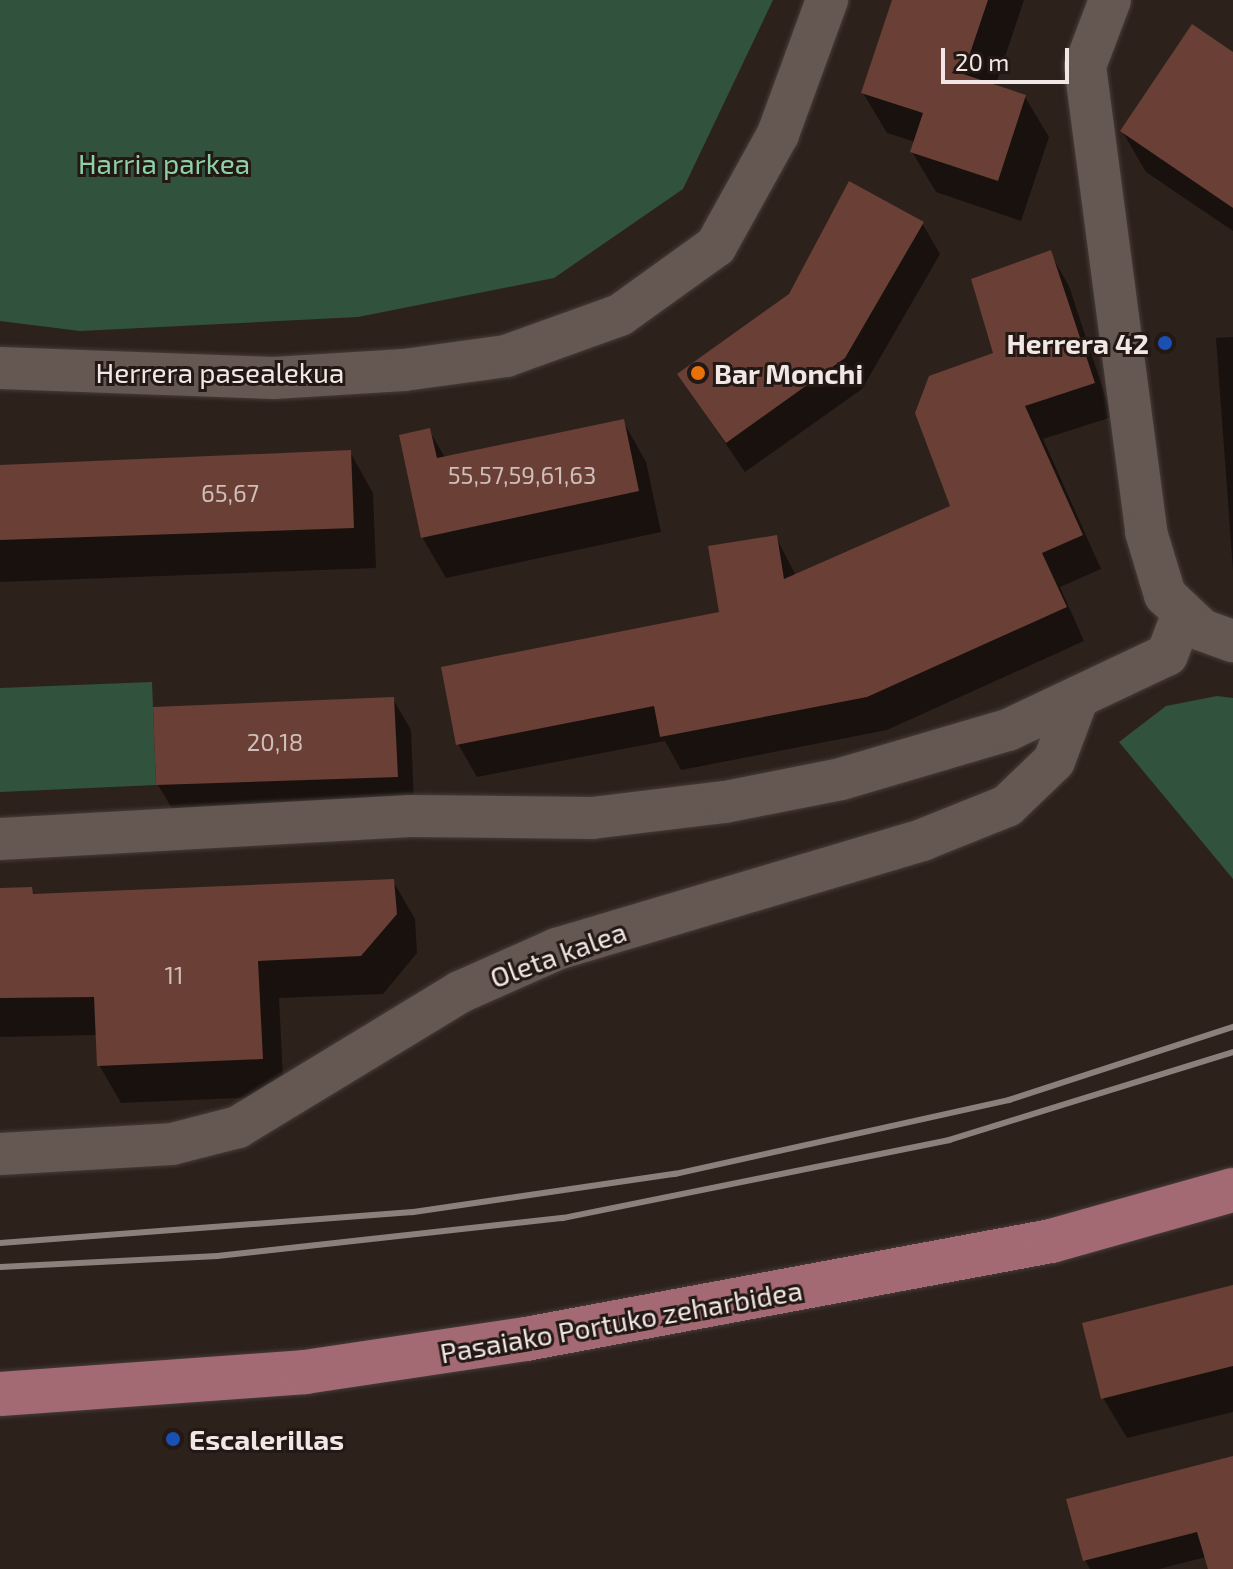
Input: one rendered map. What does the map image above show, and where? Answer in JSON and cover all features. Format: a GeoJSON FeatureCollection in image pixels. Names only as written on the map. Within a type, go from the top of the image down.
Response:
{"type":"FeatureCollection","features":[{"type":"Feature","properties":{"kind":"main road","name":"Pasaiako Portuko zeharbidea"},"geometry":{"type":"LineString","coordinates":[[0,1394],[305,1372],[526,1339],[1051,1241],[1233,1190]]}},
{"type":"Feature","properties":{"kind":"street","name":"Herrera pasealekua"},"geometry":{"type":"LineString","coordinates":[[0,368],[274,378],[404,370],[506,356],[620,315],[716,246],[778,134],[827,0]]}},
{"type":"Feature","properties":{"kind":"street"},"geometry":{"type":"LineString","coordinates":[[1110,0],[1085,66],[1090,130],[1146,532],[1153,567],[1182,616],[1233,641]]}},
{"type":"Feature","properties":{"kind":"street"},"geometry":{"type":"LineString","coordinates":[[0,839],[410,816],[592,818],[725,802],[841,779],[1008,730],[1167,655],[1182,616]]}},
{"type":"Feature","properties":{"kind":"street","name":"Oleta kalea"},"geometry":{"type":"LineString","coordinates":[[0,1154],[172,1144],[238,1127],[460,992],[557,949],[922,840],[1007,806],[1054,761],[1078,697]]}},
{"type":"Feature","properties":{"kind":"green space","name":"Harria parkea"},"geometry":{"type":"Polygon","coordinates":[[[0,0],[773,0],[683,189],[554,278],[358,317],[80,331],[0,321],[0,0]]]}},
{"type":"Feature","properties":{"kind":"green space"},"geometry":{"type":"Polygon","coordinates":[[[152,682],[156,785],[0,792],[0,688],[152,682]]]}},
{"type":"Feature","properties":{"kind":"green space"},"geometry":{"type":"Polygon","coordinates":[[[1217,696],[1233,698],[1233,879],[1119,742],[1166,706],[1217,696]]]}},
{"type":"Feature","properties":{"kind":"building"},"geometry":{"type":"Polygon","coordinates":[[[892,0],[988,0],[963,74],[1026,95],[998,181],[910,152],[923,113],[861,93],[892,0]]]}},
{"type":"Feature","properties":{"kind":"building"},"geometry":{"type":"Polygon","coordinates":[[[1192,24],[1233,52],[1233,208],[1120,131],[1192,24]]]}},
{"type":"Feature","properties":{"kind":"building"},"geometry":{"type":"Polygon","coordinates":[[[849,181],[924,222],[845,358],[726,443],[677,374],[789,294],[849,181]]]}},
{"type":"Feature","properties":{"kind":"building"},"geometry":{"type":"Polygon","coordinates":[[[1051,250],[1095,383],[1025,406],[1083,535],[1042,553],[1067,607],[867,697],[660,737],[654,706],[456,745],[441,667],[719,612],[708,546],[777,535],[784,579],[950,506],[915,413],[929,376],[993,353],[971,279],[1051,250]]]}},
{"type":"Feature","properties":{"kind":"building"},"geometry":{"type":"Polygon","coordinates":[[[624,419],[639,491],[421,538],[399,435],[430,428],[437,458],[624,419]]]}},
{"type":"Feature","properties":{"kind":"building"},"geometry":{"type":"Polygon","coordinates":[[[351,450],[354,528],[0,540],[0,465],[351,450]]]}},
{"type":"Feature","properties":{"kind":"building"},"geometry":{"type":"Polygon","coordinates":[[[394,697],[398,777],[156,785],[153,707],[394,697]]]}},
{"type":"Feature","properties":{"kind":"building"},"geometry":{"type":"Polygon","coordinates":[[[394,879],[397,914],[361,956],[258,961],[263,1059],[97,1066],[94,997],[0,998],[0,888],[32,887],[33,894],[394,879]]]}},
{"type":"Feature","properties":{"kind":"building"},"geometry":{"type":"Polygon","coordinates":[[[1233,1285],[1233,1366],[1101,1399],[1082,1323],[1233,1285]]]}},
{"type":"Feature","properties":{"kind":"building"},"geometry":{"type":"Polygon","coordinates":[[[1233,1456],[1233,1569],[1208,1569],[1197,1532],[1083,1561],[1066,1499],[1233,1456]]]}},
{"type":"Feature","properties":{"kind":"railway"},"geometry":{"type":"LineString","coordinates":[[0,1243],[413,1212],[675,1174],[1009,1100],[1233,1027]]}},
{"type":"Feature","properties":{"kind":"railway"},"geometry":{"type":"LineString","coordinates":[[0,1267],[218,1256],[563,1218],[949,1140],[1233,1052]]}},
{"type":"Feature","properties":{"kind":"place","name":"Herrera 42"},"geometry":{"type":"Point","coordinates":[1165,343]}},
{"type":"Feature","properties":{"kind":"place","name":"Bar Monchi"},"geometry":{"type":"Point","coordinates":[698,373]}},
{"type":"Feature","properties":{"kind":"place","name":"Escalerillas"},"geometry":{"type":"Point","coordinates":[173,1439]}}]}
